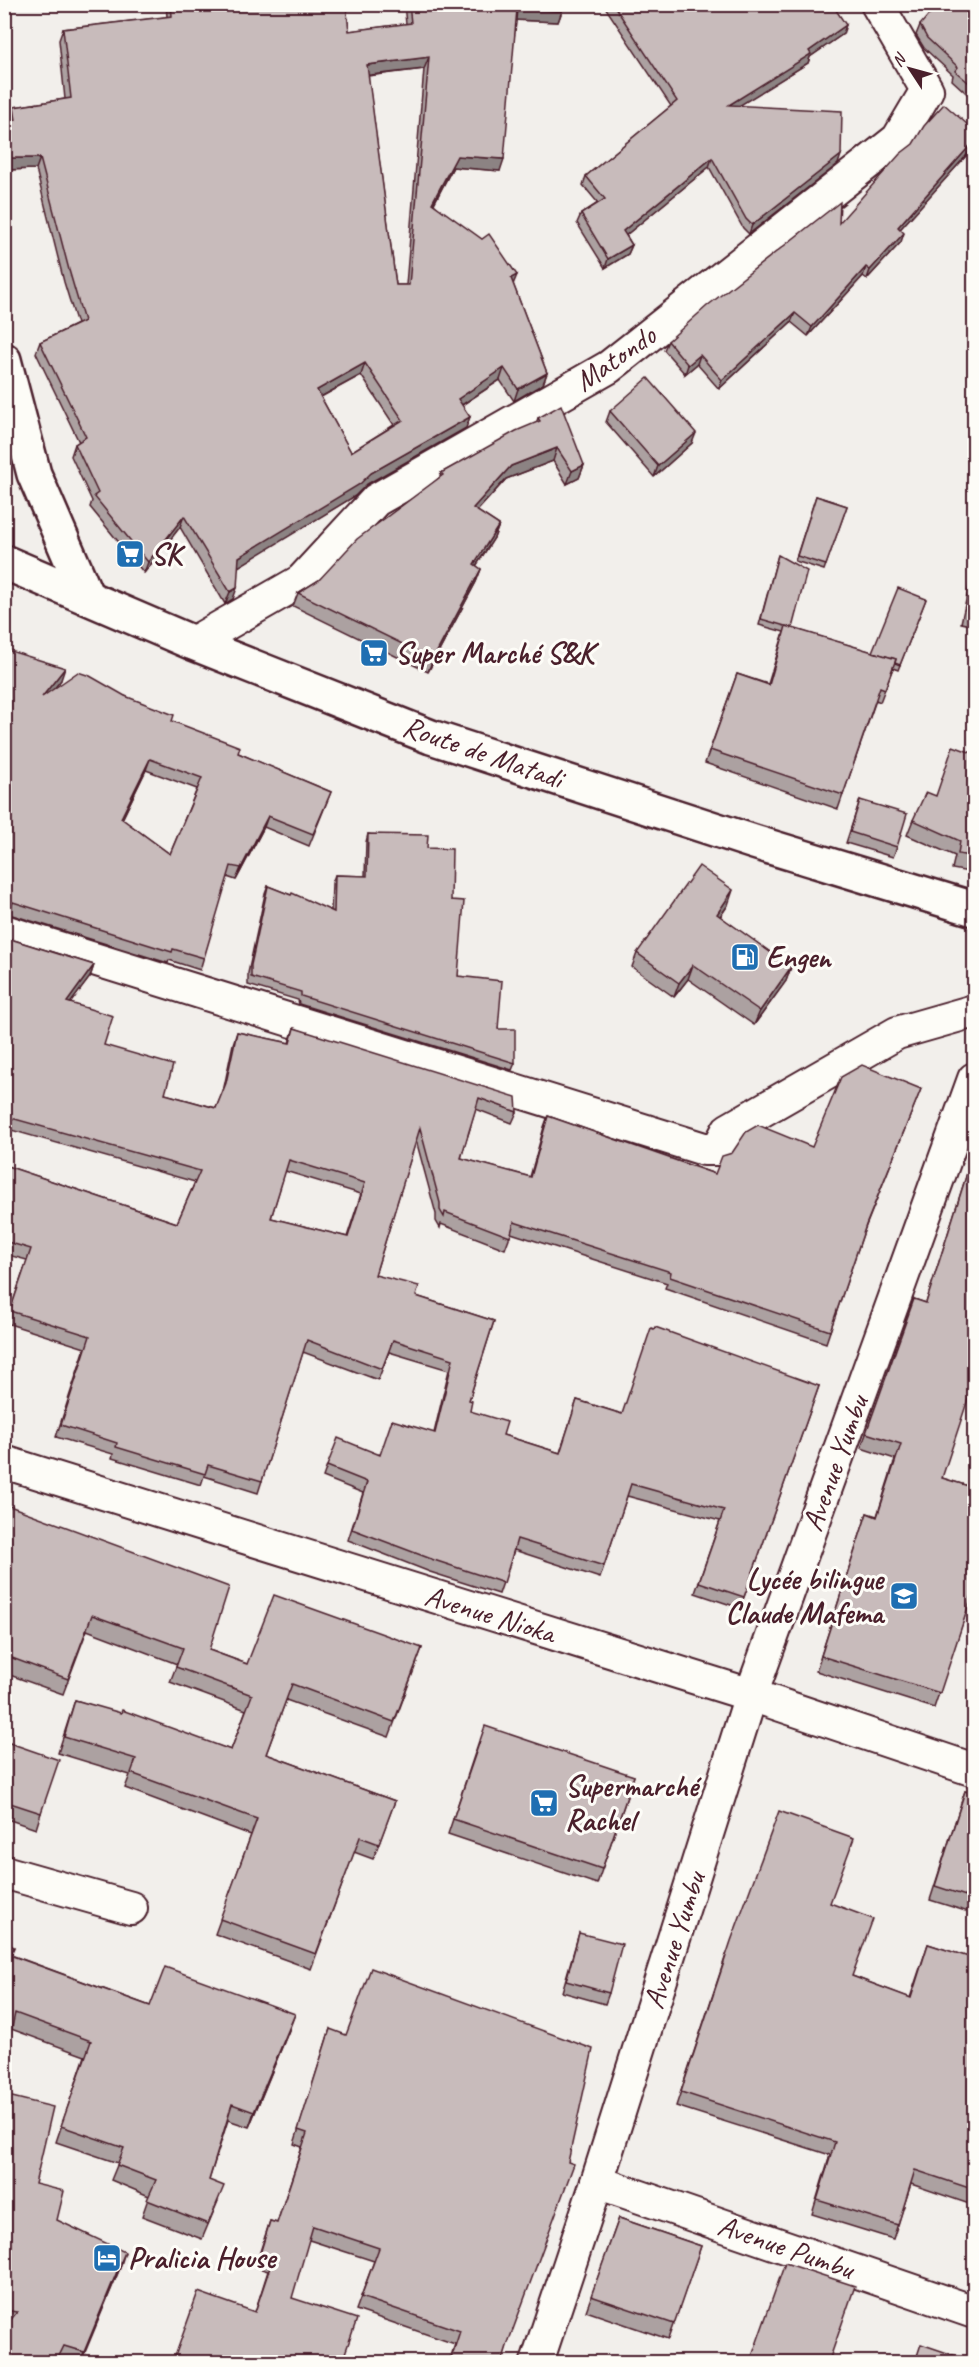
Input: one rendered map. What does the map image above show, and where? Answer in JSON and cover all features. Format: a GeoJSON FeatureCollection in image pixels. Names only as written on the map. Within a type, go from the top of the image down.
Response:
{"type":"FeatureCollection","features":[{"type":"Feature","properties":{"kind":"highway"},"geometry":{"type":"LineString","coordinates":[[4,360],[34,474],[87,597]]}},
{"type":"Feature","properties":{"kind":"highway","name":"Route de Matadi"},"geometry":{"type":"LineString","coordinates":[[4,562],[192,643],[431,737],[754,842],[975,909]]}},
{"type":"Feature","properties":{"kind":"street","name":"Matondo"},"geometry":{"type":"LineString","coordinates":[[192,643],[301,582],[376,500],[609,367],[898,139],[927,90],[877,4]]}},
{"type":"Feature","properties":{"kind":"street"},"geometry":{"type":"LineString","coordinates":[[4,931],[704,1149],[718,1149],[728,1130],[897,1033],[975,1011]]}},
{"type":"Feature","properties":{"kind":"street","name":"Avenue Yumbu"},"geometry":{"type":"LineString","coordinates":[[537,2362],[597,2182],[751,1695],[975,1079]]}},
{"type":"Feature","properties":{"kind":"street","name":"Avenue Nioka"},"geometry":{"type":"LineString","coordinates":[[4,1462],[751,1695],[975,1770]]}},
{"type":"Feature","properties":{"kind":"street"},"geometry":{"type":"LineString","coordinates":[[4,1872],[131,1908]]}},
{"type":"Feature","properties":{"kind":"street","name":"Avenue Pumbu"},"geometry":{"type":"LineString","coordinates":[[597,2182],[975,2312]]}},
{"type":"Feature","properties":{"kind":"building"},"geometry":{"type":"Polygon","coordinates":[[[171,4],[346,4],[349,31],[411,23],[409,4],[562,4],[562,11],[517,9],[504,159],[457,156],[432,203],[482,239],[489,234],[517,275],[511,278],[547,373],[518,389],[504,368],[458,399],[470,417],[371,473],[360,484],[239,557],[237,588],[230,592],[184,516],[148,562],[94,496],[98,493],[75,444],[86,437],[40,342],[84,321],[40,158],[4,158],[4,120],[16,120],[14,107],[71,98],[63,29],[172,16],[171,4]],[[429,57],[367,65],[396,285],[409,285],[429,57]],[[365,363],[317,390],[351,452],[403,420],[365,363]]]}},
{"type":"Feature","properties":{"kind":"building"},"geometry":{"type":"Polygon","coordinates":[[[613,4],[832,4],[846,25],[809,51],[811,54],[729,105],[842,111],[841,155],[752,225],[746,219],[712,158],[623,231],[632,245],[608,259],[581,214],[605,199],[586,176],[677,101],[613,4]]]}},
{"type":"Feature","properties":{"kind":"building"},"geometry":{"type":"Polygon","coordinates":[[[938,4],[975,4],[975,88],[955,71],[958,67],[927,38],[920,25],[938,4]]]}},
{"type":"Feature","properties":{"kind":"building"},"geometry":{"type":"Polygon","coordinates":[[[944,104],[975,131],[975,140],[898,227],[904,233],[870,270],[866,267],[812,327],[795,313],[722,380],[700,355],[688,365],[668,341],[707,306],[840,202],[839,223],[900,154],[913,144],[924,126],[944,104]]]}},
{"type":"Feature","properties":{"kind":"building"},"geometry":{"type":"Polygon","coordinates":[[[648,378],[696,433],[658,466],[610,411],[648,378]]]}},
{"type":"Feature","properties":{"kind":"building"},"geometry":{"type":"Polygon","coordinates":[[[561,405],[584,465],[572,471],[557,448],[511,466],[473,508],[499,525],[474,564],[481,569],[433,659],[298,593],[319,580],[357,539],[443,475],[441,473],[516,431],[540,421],[538,418],[561,405]]]}},
{"type":"Feature","properties":{"kind":"building"},"geometry":{"type":"Polygon","coordinates":[[[816,496],[847,506],[826,565],[797,556],[816,496]]]}},
{"type":"Feature","properties":{"kind":"building"},"geometry":{"type":"Polygon","coordinates":[[[778,555],[807,571],[792,628],[761,619],[778,555]]]}},
{"type":"Feature","properties":{"kind":"building"},"geometry":{"type":"Polygon","coordinates":[[[975,569],[975,612],[966,610],[975,569]]]}},
{"type":"Feature","properties":{"kind":"building"},"geometry":{"type":"Polygon","coordinates":[[[898,588],[926,599],[900,665],[895,663],[896,659],[872,652],[898,588]]]}},
{"type":"Feature","properties":{"kind":"building"},"geometry":{"type":"Polygon","coordinates":[[[786,626],[896,659],[885,689],[880,687],[843,795],[710,750],[737,674],[769,685],[786,626]]]}},
{"type":"Feature","properties":{"kind":"building"},"geometry":{"type":"Polygon","coordinates":[[[4,649],[65,668],[42,697],[78,672],[90,676],[125,696],[174,715],[172,721],[240,747],[238,753],[331,792],[313,834],[268,816],[241,868],[231,866],[204,958],[173,949],[172,952],[13,902],[4,902],[4,649]],[[150,759],[121,818],[170,854],[202,778],[150,759]]]}},
{"type":"Feature","properties":{"kind":"building"},"geometry":{"type":"Polygon","coordinates":[[[953,746],[975,754],[975,857],[958,854],[960,841],[913,820],[926,792],[936,796],[953,746]]]}},
{"type":"Feature","properties":{"kind":"building"},"geometry":{"type":"Polygon","coordinates":[[[860,800],[907,814],[897,847],[850,832],[860,800]]]}},
{"type":"Feature","properties":{"kind":"building"},"geometry":{"type":"Polygon","coordinates":[[[368,834],[428,835],[427,848],[452,849],[451,900],[464,901],[458,976],[502,981],[498,1029],[515,1029],[515,1063],[301,996],[301,992],[251,977],[251,965],[268,886],[291,895],[292,893],[334,912],[335,875],[367,876],[368,834]]]}},
{"type":"Feature","properties":{"kind":"building"},"geometry":{"type":"Polygon","coordinates":[[[699,866],[733,890],[717,914],[791,967],[760,1011],[693,965],[679,983],[637,953],[699,866]]]}},
{"type":"Feature","properties":{"kind":"building"},"geometry":{"type":"Polygon","coordinates":[[[4,937],[94,965],[67,1002],[113,1016],[104,1045],[173,1065],[165,1094],[216,1108],[226,1083],[237,1032],[290,1043],[294,1028],[516,1097],[517,1112],[479,1098],[461,1158],[531,1177],[548,1116],[715,1174],[722,1156],[732,1153],[746,1132],[758,1125],[812,1147],[841,1077],[862,1065],[921,1089],[866,1225],[830,1331],[670,1277],[671,1272],[514,1222],[510,1237],[445,1212],[444,1217],[440,1210],[420,1128],[375,1275],[419,1286],[416,1296],[494,1321],[469,1400],[472,1401],[470,1411],[507,1422],[503,1435],[560,1453],[577,1400],[622,1414],[651,1328],[655,1327],[819,1386],[744,1597],[699,1582],[724,1510],[631,1484],[604,1566],[517,1539],[504,1583],[352,1529],[367,1482],[327,1466],[338,1438],[380,1455],[392,1420],[435,1433],[453,1359],[393,1340],[382,1369],[307,1340],[262,1481],[208,1465],[205,1474],[116,1447],[117,1443],[61,1425],[90,1336],[10,1311],[31,1249],[4,1241],[4,1165],[177,1223],[200,1171],[4,1116],[4,937]],[[289,1160],[271,1218],[348,1237],[365,1183],[289,1160]]]}},
{"type":"Feature","properties":{"kind":"building"},"geometry":{"type":"Polygon","coordinates":[[[969,1167],[975,1169],[975,1378],[942,1478],[975,1488],[975,1586],[940,1693],[821,1656],[867,1513],[877,1517],[901,1444],[866,1433],[914,1299],[926,1303],[969,1167]]]}},
{"type":"Feature","properties":{"kind":"building"},"geometry":{"type":"Polygon","coordinates":[[[4,1504],[229,1587],[209,1650],[247,1664],[274,1595],[422,1648],[394,1722],[292,1684],[266,1754],[395,1801],[379,1844],[360,1837],[316,1954],[220,1919],[257,1819],[131,1773],[136,1759],[64,1737],[75,1700],[121,1713],[122,1710],[231,1750],[252,1695],[176,1667],[183,1648],[92,1615],[68,1679],[4,1655],[4,1504]]]}},
{"type":"Feature","properties":{"kind":"building"},"geometry":{"type":"Polygon","coordinates":[[[485,1726],[634,1776],[602,1869],[453,1819],[485,1726]]]}},
{"type":"Feature","properties":{"kind":"building"},"geometry":{"type":"Polygon","coordinates":[[[4,1741],[59,1760],[41,1813],[4,1801],[4,1741]]]}},
{"type":"Feature","properties":{"kind":"building"},"geometry":{"type":"Polygon","coordinates":[[[965,1791],[975,1794],[975,1899],[935,1886],[965,1791]]]}},
{"type":"Feature","properties":{"kind":"building"},"geometry":{"type":"Polygon","coordinates":[[[779,1811],[854,1838],[830,1903],[873,1919],[852,1976],[911,1998],[928,1944],[975,1959],[975,2190],[915,2170],[898,2225],[817,2200],[835,2142],[681,2092],[731,1941],[779,1811]]]}},
{"type":"Feature","properties":{"kind":"building"},"geometry":{"type":"Polygon","coordinates":[[[579,1933],[622,1944],[609,1993],[566,1981],[579,1933]]]}},
{"type":"Feature","properties":{"kind":"building"},"geometry":{"type":"Polygon","coordinates":[[[4,1942],[14,1947],[10,1955],[150,2006],[165,1967],[295,2014],[254,2112],[232,2104],[209,2180],[224,2186],[208,2224],[147,2200],[156,2180],[117,2165],[124,2148],[61,2126],[91,2041],[15,2013],[4,2066],[4,1942]]]}},
{"type":"Feature","properties":{"kind":"building"},"geometry":{"type":"Polygon","coordinates":[[[371,1968],[593,2049],[568,2162],[574,2164],[502,2362],[450,2362],[460,2331],[361,2297],[379,2248],[313,2226],[292,2298],[357,2319],[342,2362],[173,2362],[198,2292],[255,2312],[273,2258],[260,2254],[270,2221],[277,2223],[307,2133],[298,2130],[330,2029],[346,2035],[371,1968]]]}},
{"type":"Feature","properties":{"kind":"building"},"geometry":{"type":"Polygon","coordinates":[[[4,2095],[53,2107],[35,2184],[64,2191],[57,2220],[125,2252],[84,2352],[64,2346],[56,2362],[50,2357],[45,2362],[4,2362],[4,2328],[17,2312],[4,2310],[4,2095]]]}},
{"type":"Feature","properties":{"kind":"building"},"geometry":{"type":"Polygon","coordinates":[[[619,2218],[701,2246],[674,2324],[591,2296],[619,2218]]]}},
{"type":"Feature","properties":{"kind":"building"},"geometry":{"type":"Polygon","coordinates":[[[785,2263],[855,2286],[829,2361],[833,2362],[750,2362],[785,2263]]]}},
{"type":"Feature","properties":{"kind":"building"},"geometry":{"type":"Polygon","coordinates":[[[921,2344],[974,2362],[915,2362],[921,2344]]]}},
{"type":"Feature","properties":{"kind":"place","name":"SK"},"geometry":{"type":"Point","coordinates":[130,554]}},
{"type":"Feature","properties":{"kind":"place","name":"Super Marché S&K"},"geometry":{"type":"Point","coordinates":[374,653]}},
{"type":"Feature","properties":{"kind":"place","name":"Engen"},"geometry":{"type":"Point","coordinates":[745,957]}},
{"type":"Feature","properties":{"kind":"place","name":"Lycée bilingue Claude Mafema"},"geometry":{"type":"Point","coordinates":[904,1596]}},
{"type":"Feature","properties":{"kind":"place","name":"Supermarché Rachel"},"geometry":{"type":"Point","coordinates":[544,1803]}},
{"type":"Feature","properties":{"kind":"place","name":"Pralicia House"},"geometry":{"type":"Point","coordinates":[107,2258]}}]}
